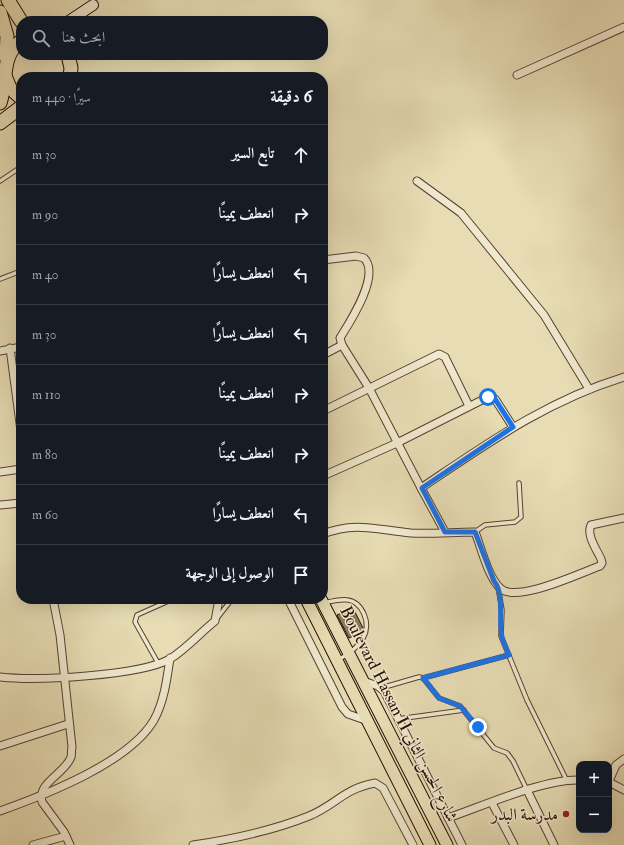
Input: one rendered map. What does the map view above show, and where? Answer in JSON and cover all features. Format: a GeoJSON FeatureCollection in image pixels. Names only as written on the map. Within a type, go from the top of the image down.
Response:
{"type":"FeatureCollection","features":[{"type":"Feature","properties":{"kind":"highway"},"geometry":{"type":"LineString","coordinates":[[8,0],[18,16]]}},
{"type":"Feature","properties":{"kind":"highway"},"geometry":{"type":"LineString","coordinates":[[0,12],[7,36],[0,103]]}},
{"type":"Feature","properties":{"kind":"highway"},"geometry":{"type":"LineString","coordinates":[[6,57],[16,45]]}},
{"type":"Feature","properties":{"kind":"highway"},"geometry":{"type":"LineString","coordinates":[[69,60],[71,72]]}},
{"type":"Feature","properties":{"kind":"highway"},"geometry":{"type":"LineString","coordinates":[[4,74],[10,88],[16,93]]}},
{"type":"Feature","properties":{"kind":"highway"},"geometry":{"type":"LineString","coordinates":[[0,123],[16,112]]}},
{"type":"Feature","properties":{"kind":"main road","name":"Boulevard Hassan II شارع الحسن الثاني"},"geometry":{"type":"LineString","coordinates":[[308,604],[430,845]]}},
{"type":"Feature","properties":{"kind":"main road","name":"Boulevard Hassan II شارع الحسن الثاني"},"geometry":{"type":"LineString","coordinates":[[324,604],[447,845]]}},
{"type":"Feature","properties":{"kind":"street"},"geometry":{"type":"LineString","coordinates":[[76,16],[95,2]]}},
{"type":"Feature","properties":{"kind":"street"},"geometry":{"type":"LineString","coordinates":[[86,16],[95,2]]}},
{"type":"Feature","properties":{"kind":"street"},"geometry":{"type":"LineString","coordinates":[[517,75],[624,27]]}},
{"type":"Feature","properties":{"kind":"street"},"geometry":{"type":"LineString","coordinates":[[417,181],[461,213],[544,315],[588,389]]}},
{"type":"Feature","properties":{"kind":"street"},"geometry":{"type":"LineString","coordinates":[[328,259],[356,256],[364,258],[368,265],[367,284],[359,305],[340,338],[342,345],[369,388],[445,532]]}},
{"type":"Feature","properties":{"kind":"street"},"geometry":{"type":"LineString","coordinates":[[328,352],[342,345]]}},
{"type":"Feature","properties":{"kind":"street"},"geometry":{"type":"LineString","coordinates":[[0,351],[16,347]]}},
{"type":"Feature","properties":{"kind":"street"},"geometry":{"type":"LineString","coordinates":[[10,348],[16,393]]}},
{"type":"Feature","properties":{"kind":"street"},"geometry":{"type":"LineString","coordinates":[[328,408],[439,354],[443,354],[469,406]]}},
{"type":"Feature","properties":{"kind":"street"},"geometry":{"type":"LineString","coordinates":[[422,488],[530,416],[588,389],[624,377]]}},
{"type":"Feature","properties":{"kind":"street"},"geometry":{"type":"LineString","coordinates":[[328,474],[397,443],[491,396],[495,399],[513,427]]}},
{"type":"Feature","properties":{"kind":"street"},"geometry":{"type":"LineString","coordinates":[[0,472],[16,470]]}},
{"type":"Feature","properties":{"kind":"street"},"geometry":{"type":"LineString","coordinates":[[0,505],[16,503]]}},
{"type":"Feature","properties":{"kind":"street"},"geometry":{"type":"LineString","coordinates":[[328,532],[338,528],[358,526],[411,533],[475,532],[494,581],[505,592],[522,592],[548,586],[600,566],[601,560],[590,537],[589,529],[592,525],[597,523],[624,518]]}},
{"type":"Feature","properties":{"kind":"street"},"geometry":{"type":"LineString","coordinates":[[54,604],[60,635],[68,724],[72,747],[71,757],[67,764],[44,788],[41,795],[42,802],[66,836],[70,845]]}},
{"type":"Feature","properties":{"kind":"street"},"geometry":{"type":"LineString","coordinates":[[0,677],[18,679],[101,675],[158,663],[170,658],[215,621],[218,604]]}},
{"type":"Feature","properties":{"kind":"street"},"geometry":{"type":"LineString","coordinates":[[290,604],[342,707],[348,714],[368,721]]}},
{"type":"Feature","properties":{"kind":"street"},"geometry":{"type":"LineString","coordinates":[[0,811],[41,795],[95,770],[114,759],[143,735],[154,720],[164,694],[170,658]]}},
{"type":"Feature","properties":{"kind":"street"},"geometry":{"type":"LineString","coordinates":[[363,681],[381,688],[462,845]]}},
{"type":"Feature","properties":{"kind":"street"},"geometry":{"type":"LineString","coordinates":[[0,746],[68,724]]}},
{"type":"Feature","properties":{"kind":"street"},"geometry":{"type":"LineString","coordinates":[[612,775],[616,765],[624,759]]}},
{"type":"Feature","properties":{"kind":"street"},"geometry":{"type":"LineString","coordinates":[[448,818],[527,790],[566,780],[576,780]]}},
{"type":"Feature","properties":{"kind":"street"},"geometry":{"type":"LineString","coordinates":[[193,845],[270,830],[311,815],[348,791],[375,783],[383,788],[413,845]]}},
{"type":"Feature","properties":{"kind":"street"},"geometry":{"type":"LineString","coordinates":[[612,784],[624,790]]}},
{"type":"Feature","properties":{"kind":"street"},"geometry":{"type":"LineString","coordinates":[[527,790],[554,845]]}},
{"type":"Feature","properties":{"kind":"street"},"geometry":{"type":"LineString","coordinates":[[492,803],[514,845]]}},
{"type":"Feature","properties":{"kind":"street"},"geometry":{"type":"LineString","coordinates":[[33,845],[66,836]]}},
{"type":"Feature","properties":{"kind":"lane"},"geometry":{"type":"LineString","coordinates":[[0,181],[16,170]]}},
{"type":"Feature","properties":{"kind":"lane"},"geometry":{"type":"LineString","coordinates":[[0,279],[16,273]]}},
{"type":"Feature","properties":{"kind":"lane"},"geometry":{"type":"LineString","coordinates":[[475,532],[485,525],[515,522],[521,517],[519,484]]}},
{"type":"Feature","properties":{"kind":"lane"},"geometry":{"type":"LineString","coordinates":[[498,586],[502,610],[501,636],[527,700],[566,780]]}},
{"type":"Feature","properties":{"kind":"lane"},"geometry":{"type":"LineString","coordinates":[[328,600],[351,600],[359,605],[367,622],[366,633],[359,645],[349,654],[337,661]]}},
{"type":"Feature","properties":{"kind":"lane"},"geometry":{"type":"LineString","coordinates":[[158,663],[135,622],[137,615],[162,604]]}},
{"type":"Feature","properties":{"kind":"lane"},"geometry":{"type":"LineString","coordinates":[[215,621],[228,604]]}},
{"type":"Feature","properties":{"kind":"lane"},"geometry":{"type":"LineString","coordinates":[[381,688],[509,655]]}},
{"type":"Feature","properties":{"kind":"lane"},"geometry":{"type":"LineString","coordinates":[[423,678],[439,698],[460,706],[494,748],[507,753],[513,761],[527,790]]}},
{"type":"Feature","properties":{"kind":"lane"},"geometry":{"type":"LineString","coordinates":[[398,719],[464,710]]}},
{"type":"Feature","properties":{"kind":"building"},"geometry":{"type":"Polygon","coordinates":[[[353,608],[363,628],[362,632],[349,638],[337,615],[353,608]]]}},
{"type":"Feature","properties":{"kind":"place","name":"مدرسة البدر"},"geometry":{"type":"Point","coordinates":[566,814]}},
{"type":"Feature","properties":{"kind":"route"},"geometry":{"type":"LineString","coordinates":[[478,727],[460,706],[446,702],[439,698],[423,678],[509,655],[501,636],[502,610],[499,601],[498,586],[494,581],[475,532],[445,532],[422,488],[513,427],[495,399],[491,396],[488,397]]}}]}
